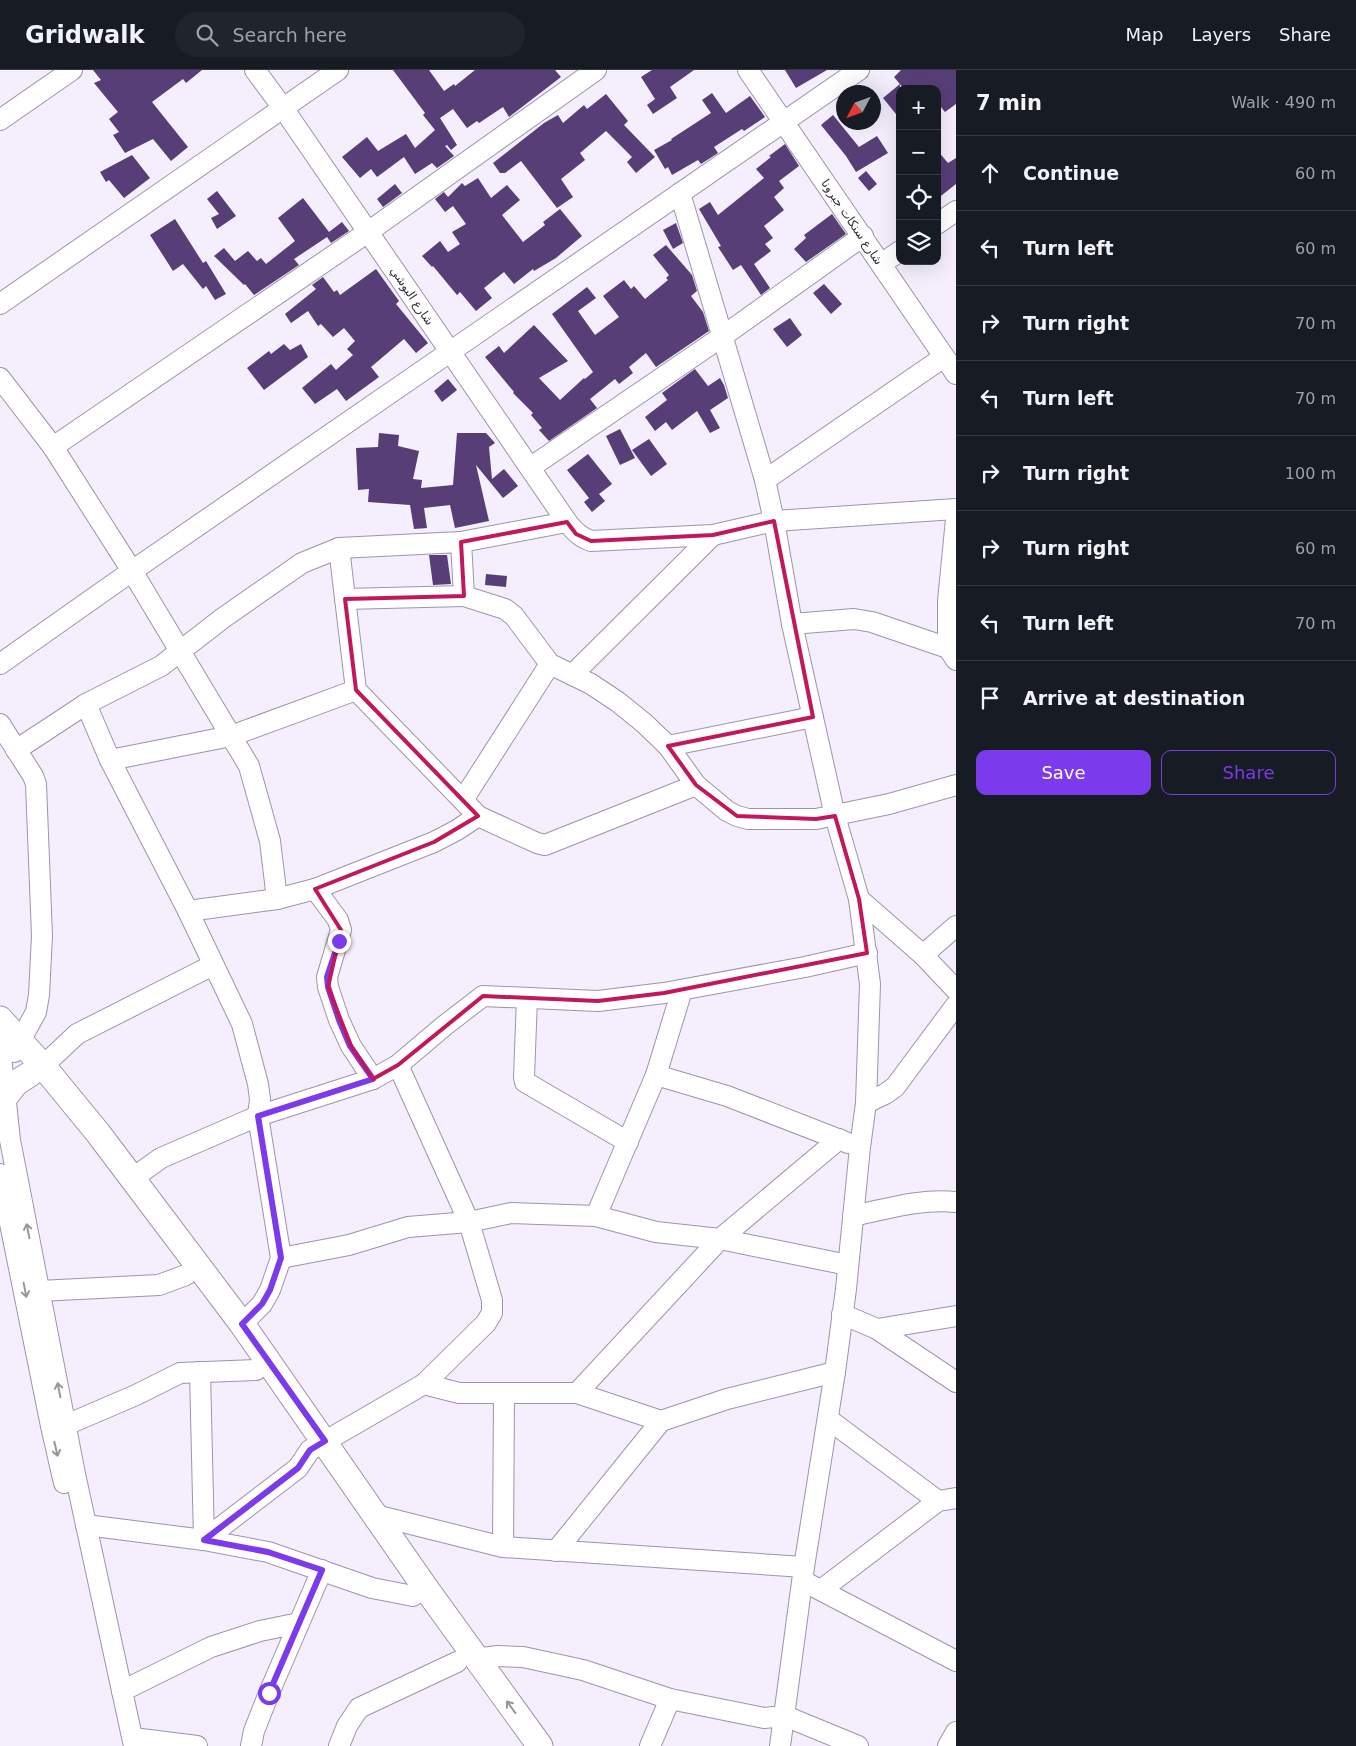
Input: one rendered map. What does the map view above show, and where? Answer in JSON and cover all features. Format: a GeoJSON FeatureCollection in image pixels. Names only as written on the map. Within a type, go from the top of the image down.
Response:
{"type":"FeatureCollection","features":[{"type":"Feature","properties":{"kind":"main road"},"geometry":{"type":"LineString","coordinates":[[0,1020],[8,1046],[37,1070],[133,1178],[242,1324],[413,1596],[540,1746]]}},
{"type":"Feature","properties":{"kind":"main road"},"geometry":{"type":"LineString","coordinates":[[5,1097],[16,1083],[37,1070]]}},
{"type":"Feature","properties":{"kind":"main road"},"geometry":{"type":"LineString","coordinates":[[37,1070],[256,1370],[375,1515],[519,1746]]}},
{"type":"Feature","properties":{"kind":"street"},"geometry":{"type":"LineString","coordinates":[[0,120],[72,70]]}},
{"type":"Feature","properties":{"kind":"street","name":"شارع البوشي"},"geometry":{"type":"LineString","coordinates":[[255,70],[576,534],[591,541],[713,535],[774,521],[956,509]]}},
{"type":"Feature","properties":{"kind":"street"},"geometry":{"type":"LineString","coordinates":[[0,304],[338,70]]}},
{"type":"Feature","properties":{"kind":"street"},"geometry":{"type":"LineString","coordinates":[[53,447],[368,232],[596,70]]}},
{"type":"Feature","properties":{"kind":"street","name":"شارع سنكات جبرونا"},"geometry":{"type":"LineString","coordinates":[[748,70],[956,374]]}},
{"type":"Feature","properties":{"kind":"street"},"geometry":{"type":"LineString","coordinates":[[0,664],[859,70]]}},
{"type":"Feature","properties":{"kind":"street"},"geometry":{"type":"LineString","coordinates":[[680,193],[765,480],[792,624],[835,816],[859,899],[870,984],[866,1103],[836,1372],[804,1574],[780,1746]]}},
{"type":"Feature","properties":{"kind":"street"},"geometry":{"type":"LineString","coordinates":[[941,221],[956,211]]}},
{"type":"Feature","properties":{"kind":"street"},"geometry":{"type":"LineString","coordinates":[[531,467],[723,336],[862,236]]}},
{"type":"Feature","properties":{"kind":"street"},"geometry":{"type":"LineString","coordinates":[[882,264],[896,254]]}},
{"type":"Feature","properties":{"kind":"street"},"geometry":{"type":"LineString","coordinates":[[765,480],[944,357]]}},
{"type":"Feature","properties":{"kind":"street"},"geometry":{"type":"LineString","coordinates":[[0,378],[53,447],[132,571],[249,766],[270,841],[277,899]]}},
{"type":"Feature","properties":{"kind":"street"},"geometry":{"type":"LineString","coordinates":[[792,624],[863,620],[952,654],[952,626],[948,601],[956,519]]}},
{"type":"Feature","properties":{"kind":"street"},"geometry":{"type":"LineString","coordinates":[[16,750],[86,704],[161,666],[223,618],[302,563],[339,548],[461,542],[567,522]]}},
{"type":"Feature","properties":{"kind":"street"},"geometry":{"type":"LineString","coordinates":[[572,675],[713,535]]}},
{"type":"Feature","properties":{"kind":"street"},"geometry":{"type":"LineString","coordinates":[[461,542],[464,596]]}},
{"type":"Feature","properties":{"kind":"street"},"geometry":{"type":"LineString","coordinates":[[339,548],[356,690],[478,816],[537,843],[544,844],[696,785]]}},
{"type":"Feature","properties":{"kind":"street"},"geometry":{"type":"LineString","coordinates":[[345,600],[464,596],[505,609],[514,616],[550,664],[590,684],[618,702],[668,746],[696,785],[727,810],[742,817],[816,819],[889,804],[956,785]]}},
{"type":"Feature","properties":{"kind":"street"},"geometry":{"type":"LineString","coordinates":[[463,800],[550,664]]}},
{"type":"Feature","properties":{"kind":"street"},"geometry":{"type":"LineString","coordinates":[[110,760],[231,736],[356,690]]}},
{"type":"Feature","properties":{"kind":"street"},"geometry":{"type":"LineString","coordinates":[[86,704],[110,760],[188,911],[242,1024],[258,1084],[260,1099],[258,1116],[281,1258],[270,1290],[262,1304],[242,1324]]}},
{"type":"Feature","properties":{"kind":"street"},"geometry":{"type":"LineString","coordinates":[[668,746],[813,717]]}},
{"type":"Feature","properties":{"kind":"street"},"geometry":{"type":"LineString","coordinates":[[0,724],[33,776],[36,784],[42,936],[36,1012],[8,1046],[5,1097],[10,1140],[86,1525],[122,1691],[129,1743]]}},
{"type":"Feature","properties":{"kind":"street"},"geometry":{"type":"LineString","coordinates":[[188,911],[277,899],[315,889],[434,842],[478,816]]}},
{"type":"Feature","properties":{"kind":"street"},"geometry":{"type":"LineString","coordinates":[[315,889],[338,920],[341,930],[327,977],[328,987],[350,1046],[373,1079]]}},
{"type":"Feature","properties":{"kind":"street"},"geometry":{"type":"LineString","coordinates":[[859,899],[923,955],[956,990]]}},
{"type":"Feature","properties":{"kind":"street"},"geometry":{"type":"LineString","coordinates":[[923,955],[956,926]]}},
{"type":"Feature","properties":{"kind":"street"},"geometry":{"type":"LineString","coordinates":[[133,1178],[161,1158],[258,1116],[373,1079],[398,1065],[483,996],[598,1001],[682,990],[867,953]]}},
{"type":"Feature","properties":{"kind":"street"},"geometry":{"type":"LineString","coordinates":[[37,1070],[77,1034],[213,965]]}},
{"type":"Feature","properties":{"kind":"street"},"geometry":{"type":"LineString","coordinates":[[596,1216],[656,1074],[682,990]]}},
{"type":"Feature","properties":{"kind":"street"},"geometry":{"type":"LineString","coordinates":[[528,998],[525,1082],[628,1142]]}},
{"type":"Feature","properties":{"kind":"street"},"geometry":{"type":"LineString","coordinates":[[866,1103],[895,1087],[956,1004]]}},
{"type":"Feature","properties":{"kind":"street"},"geometry":{"type":"LineString","coordinates":[[204,1540],[298,1468],[317,1446],[424,1384],[486,1323],[492,1313],[492,1300],[469,1222],[398,1065]]}},
{"type":"Feature","properties":{"kind":"street"},"geometry":{"type":"LineString","coordinates":[[656,1074],[727,1096],[860,1147]]}},
{"type":"Feature","properties":{"kind":"street"},"geometry":{"type":"LineString","coordinates":[[578,1393],[720,1239],[839,1139]]}},
{"type":"Feature","properties":{"kind":"street"},"geometry":{"type":"LineString","coordinates":[[0,1174],[51,1426],[81,1557],[129,1743]]}},
{"type":"Feature","properties":{"kind":"street"},"geometry":{"type":"LineString","coordinates":[[853,1216],[906,1205],[956,1202]]}},
{"type":"Feature","properties":{"kind":"street"},"geometry":{"type":"LineString","coordinates":[[281,1258],[349,1245],[408,1227],[469,1222],[511,1214],[596,1216],[656,1232],[720,1239],[848,1265]]}},
{"type":"Feature","properties":{"kind":"street"},"geometry":{"type":"LineString","coordinates":[[39,1291],[159,1285],[186,1274]]}},
{"type":"Feature","properties":{"kind":"street"},"geometry":{"type":"LineString","coordinates":[[842,1314],[877,1329],[956,1382]]}},
{"type":"Feature","properties":{"kind":"street"},"geometry":{"type":"LineString","coordinates":[[877,1329],[956,1316]]}},
{"type":"Feature","properties":{"kind":"street"},"geometry":{"type":"LineString","coordinates":[[66,1425],[136,1395],[180,1373],[256,1370]]}},
{"type":"Feature","properties":{"kind":"street"},"geometry":{"type":"LineString","coordinates":[[200,1372],[204,1540]]}},
{"type":"Feature","properties":{"kind":"street"},"geometry":{"type":"LineString","coordinates":[[556,1552],[661,1421],[727,1399],[836,1372]]}},
{"type":"Feature","properties":{"kind":"street"},"geometry":{"type":"LineString","coordinates":[[424,1384],[459,1393],[578,1393],[661,1421]]}},
{"type":"Feature","properties":{"kind":"street"},"geometry":{"type":"LineString","coordinates":[[503,1548],[504,1394]]}},
{"type":"Feature","properties":{"kind":"street"},"geometry":{"type":"LineString","coordinates":[[820,1590],[947,1500],[828,1419]]}},
{"type":"Feature","properties":{"kind":"street"},"geometry":{"type":"LineString","coordinates":[[375,1515],[503,1548],[804,1574],[820,1590],[956,1662]]}},
{"type":"Feature","properties":{"kind":"street"},"geometry":{"type":"LineString","coordinates":[[86,1525],[204,1540],[268,1552],[372,1588],[413,1596]]}},
{"type":"Feature","properties":{"kind":"street"},"geometry":{"type":"LineString","coordinates":[[251,1746],[254,1731],[322,1570]]}},
{"type":"Feature","properties":{"kind":"street"},"geometry":{"type":"LineString","coordinates":[[122,1691],[211,1647],[260,1631],[299,1622]]}},
{"type":"Feature","properties":{"kind":"street"},"geometry":{"type":"LineString","coordinates":[[339,1746],[347,1726],[359,1708],[466,1660],[498,1656],[523,1657],[582,1670],[670,1700],[764,1718],[784,1716],[858,1746]]}},
{"type":"Feature","properties":{"kind":"street"},"geometry":{"type":"LineString","coordinates":[[655,1744],[670,1700]]}},
{"type":"Feature","properties":{"kind":"street"},"geometry":{"type":"LineString","coordinates":[[948,1746],[956,1732]]}},
{"type":"Feature","properties":{"kind":"street"},"geometry":{"type":"LineString","coordinates":[[129,1743],[198,1746]]}},
{"type":"Feature","properties":{"kind":"highlighted area"},"geometry":{"type":"Polygon","coordinates":[[[774,521],[813,717],[668,746],[696,785],[737,816],[816,819],[835,816],[859,899],[867,953],[664,993],[598,1001],[483,996],[398,1065],[373,1079],[351,1046],[328,987],[341,930],[315,889],[434,842],[478,816],[356,690],[345,599],[464,596],[461,542],[567,522],[576,534],[591,541],[713,535],[774,521]]]}},
{"type":"Feature","properties":{"kind":"building"},"geometry":{"type":"Polygon","coordinates":[[[93,70],[202,70],[186,83],[183,79],[152,102],[188,147],[171,161],[153,139],[125,153],[113,135],[119,132],[109,119],[118,112],[94,83],[101,80],[93,70]]]}},
{"type":"Feature","properties":{"kind":"building"},"geometry":{"type":"Polygon","coordinates":[[[393,70],[429,70],[444,91],[454,84],[455,86],[475,70],[555,70],[561,77],[509,117],[503,107],[479,123],[477,121],[467,128],[453,109],[440,118],[457,145],[451,150],[447,145],[445,146],[454,156],[437,168],[432,163],[415,174],[404,157],[377,177],[371,169],[360,178],[342,157],[367,137],[378,151],[406,134],[415,148],[435,130],[423,115],[425,113],[393,70]]]}},
{"type":"Feature","properties":{"kind":"building"},"geometry":{"type":"Polygon","coordinates":[[[652,70],[694,70],[670,87],[677,98],[653,114],[647,105],[655,99],[641,77],[652,70]]]}},
{"type":"Feature","properties":{"kind":"building"},"geometry":{"type":"Polygon","coordinates":[[[785,70],[827,70],[796,88],[785,70]]]}},
{"type":"Feature","properties":{"kind":"building"},"geometry":{"type":"Polygon","coordinates":[[[901,70],[956,70],[956,104],[945,112],[941,107],[941,85],[901,85],[894,77],[901,70]]]}},
{"type":"Feature","properties":{"kind":"building"},"geometry":{"type":"Polygon","coordinates":[[[896,87],[896,114],[883,98],[896,87]]]}},
{"type":"Feature","properties":{"kind":"building"},"geometry":{"type":"Polygon","coordinates":[[[712,93],[726,113],[750,96],[765,117],[714,147],[718,153],[701,164],[698,160],[672,175],[668,167],[665,169],[654,150],[711,113],[702,100],[712,93]]]}},
{"type":"Feature","properties":{"kind":"building"},"geometry":{"type":"Polygon","coordinates":[[[606,94],[628,121],[624,125],[655,157],[636,173],[627,162],[632,157],[606,131],[580,153],[585,160],[561,179],[573,197],[557,208],[521,161],[505,173],[500,173],[493,163],[544,123],[558,115],[563,123],[584,105],[587,109],[606,94]]]}},
{"type":"Feature","properties":{"kind":"building"},"geometry":{"type":"Polygon","coordinates":[[[833,115],[836,119],[836,130],[845,130],[859,147],[877,136],[888,153],[856,172],[846,156],[821,125],[833,115]]]}},
{"type":"Feature","properties":{"kind":"building"},"geometry":{"type":"Polygon","coordinates":[[[785,144],[799,166],[779,181],[784,188],[774,197],[784,210],[764,226],[773,238],[765,244],[771,251],[754,264],[770,288],[761,295],[741,265],[733,270],[718,247],[721,246],[699,209],[710,202],[718,215],[764,178],[756,169],[785,144]]]}},
{"type":"Feature","properties":{"kind":"building"},"geometry":{"type":"Polygon","coordinates":[[[132,155],[150,178],[124,198],[109,180],[106,182],[100,172],[132,155]]]}},
{"type":"Feature","properties":{"kind":"building"},"geometry":{"type":"Polygon","coordinates":[[[941,155],[948,163],[956,158],[956,184],[941,196],[941,155]]]}},
{"type":"Feature","properties":{"kind":"building"},"geometry":{"type":"Polygon","coordinates":[[[866,171],[877,184],[869,191],[858,178],[866,171]]]}},
{"type":"Feature","properties":{"kind":"building"},"geometry":{"type":"Polygon","coordinates":[[[478,178],[491,198],[507,185],[520,200],[502,215],[523,242],[545,225],[543,222],[560,209],[582,236],[556,258],[534,271],[533,269],[514,284],[504,272],[484,288],[492,298],[476,311],[460,292],[457,295],[433,266],[422,256],[440,241],[448,252],[460,244],[452,232],[466,224],[453,206],[445,212],[435,199],[444,192],[448,197],[462,183],[465,186],[478,178]]]}},
{"type":"Feature","properties":{"kind":"building"},"geometry":{"type":"Polygon","coordinates":[[[395,184],[402,193],[383,207],[377,199],[395,184]]]}},
{"type":"Feature","properties":{"kind":"building"},"geometry":{"type":"Polygon","coordinates":[[[217,191],[236,216],[217,229],[211,218],[219,214],[207,199],[217,191]]]}},
{"type":"Feature","properties":{"kind":"building"},"geometry":{"type":"Polygon","coordinates":[[[303,198],[329,232],[342,222],[349,231],[331,243],[327,237],[294,259],[299,265],[254,295],[245,284],[214,256],[224,248],[235,261],[248,251],[257,261],[261,258],[266,264],[295,241],[278,218],[303,198]]]}},
{"type":"Feature","properties":{"kind":"building"},"geometry":{"type":"Polygon","coordinates":[[[832,214],[846,234],[806,262],[794,249],[806,238],[804,235],[832,214]]]}},
{"type":"Feature","properties":{"kind":"building"},"geometry":{"type":"Polygon","coordinates":[[[175,219],[203,263],[206,261],[226,294],[215,300],[206,286],[203,289],[183,264],[173,271],[150,235],[175,219]]]}},
{"type":"Feature","properties":{"kind":"building"},"geometry":{"type":"Polygon","coordinates":[[[676,223],[683,243],[673,249],[663,230],[676,223]]]}},
{"type":"Feature","properties":{"kind":"building"},"geometry":{"type":"Polygon","coordinates":[[[666,245],[692,275],[697,291],[691,296],[703,312],[709,331],[656,367],[646,353],[629,367],[633,373],[619,384],[615,379],[590,399],[597,408],[549,441],[539,430],[542,428],[531,415],[533,413],[513,393],[485,357],[499,346],[504,353],[534,325],[568,361],[539,378],[560,400],[593,372],[552,314],[587,287],[596,298],[578,311],[595,335],[619,317],[603,296],[624,280],[631,289],[634,286],[645,299],[668,280],[666,278],[669,275],[653,255],[666,245]]]}},
{"type":"Feature","properties":{"kind":"building"},"geometry":{"type":"Polygon","coordinates":[[[376,269],[399,301],[396,304],[428,343],[416,353],[404,339],[371,367],[379,377],[346,401],[337,389],[315,404],[302,388],[331,364],[336,370],[353,355],[347,349],[355,341],[344,328],[333,337],[321,324],[318,326],[308,311],[291,323],[285,314],[316,289],[312,285],[323,277],[334,292],[337,290],[340,295],[376,269]]]}},
{"type":"Feature","properties":{"kind":"building"},"geometry":{"type":"Polygon","coordinates":[[[824,284],[842,304],[831,314],[813,293],[824,284]]]}},
{"type":"Feature","properties":{"kind":"building"},"geometry":{"type":"Polygon","coordinates":[[[790,318],[802,335],[787,347],[773,329],[790,318]]]}},
{"type":"Feature","properties":{"kind":"building"},"geometry":{"type":"Polygon","coordinates":[[[284,344],[290,350],[301,344],[308,357],[264,390],[247,368],[269,351],[271,354],[284,344]]]}},
{"type":"Feature","properties":{"kind":"building"},"geometry":{"type":"Polygon","coordinates":[[[695,369],[708,386],[720,378],[724,385],[728,398],[710,410],[720,428],[710,433],[697,411],[672,430],[666,422],[655,431],[645,417],[667,400],[662,393],[695,369]]]}},
{"type":"Feature","properties":{"kind":"building"},"geometry":{"type":"Polygon","coordinates":[[[448,379],[457,390],[442,402],[434,391],[448,379]]]}},
{"type":"Feature","properties":{"kind":"building"},"geometry":{"type":"Polygon","coordinates":[[[620,429],[635,458],[620,465],[606,436],[620,429]]]}},
{"type":"Feature","properties":{"kind":"building"},"geometry":{"type":"Polygon","coordinates":[[[379,433],[399,435],[398,446],[419,451],[413,479],[422,480],[421,488],[453,485],[457,433],[486,433],[495,443],[489,447],[492,479],[504,469],[518,486],[503,498],[476,465],[489,521],[455,528],[450,505],[424,508],[427,528],[414,529],[410,505],[368,502],[369,489],[358,490],[356,448],[378,447],[379,433]]]}},
{"type":"Feature","properties":{"kind":"building"},"geometry":{"type":"Polygon","coordinates":[[[649,439],[667,464],[651,476],[632,450],[649,439]]]}},
{"type":"Feature","properties":{"kind":"building"},"geometry":{"type":"Polygon","coordinates":[[[588,454],[612,484],[599,494],[605,501],[592,512],[584,502],[589,498],[567,470],[588,454]]]}},
{"type":"Feature","properties":{"kind":"building"},"geometry":{"type":"Polygon","coordinates":[[[429,555],[447,555],[451,584],[433,585],[429,555]]]}},
{"type":"Feature","properties":{"kind":"building"},"geometry":{"type":"Polygon","coordinates":[[[486,574],[507,576],[506,587],[485,585],[486,574]]]}},
{"type":"Feature","properties":{"kind":"route"},"geometry":{"type":"LineString","coordinates":[[269,1693],[322,1570],[268,1552],[204,1540],[298,1468],[310,1450],[325,1441],[242,1324],[262,1304],[270,1290],[281,1258],[258,1116],[373,1079],[350,1046],[328,987],[327,977],[339,941]]}}]}
